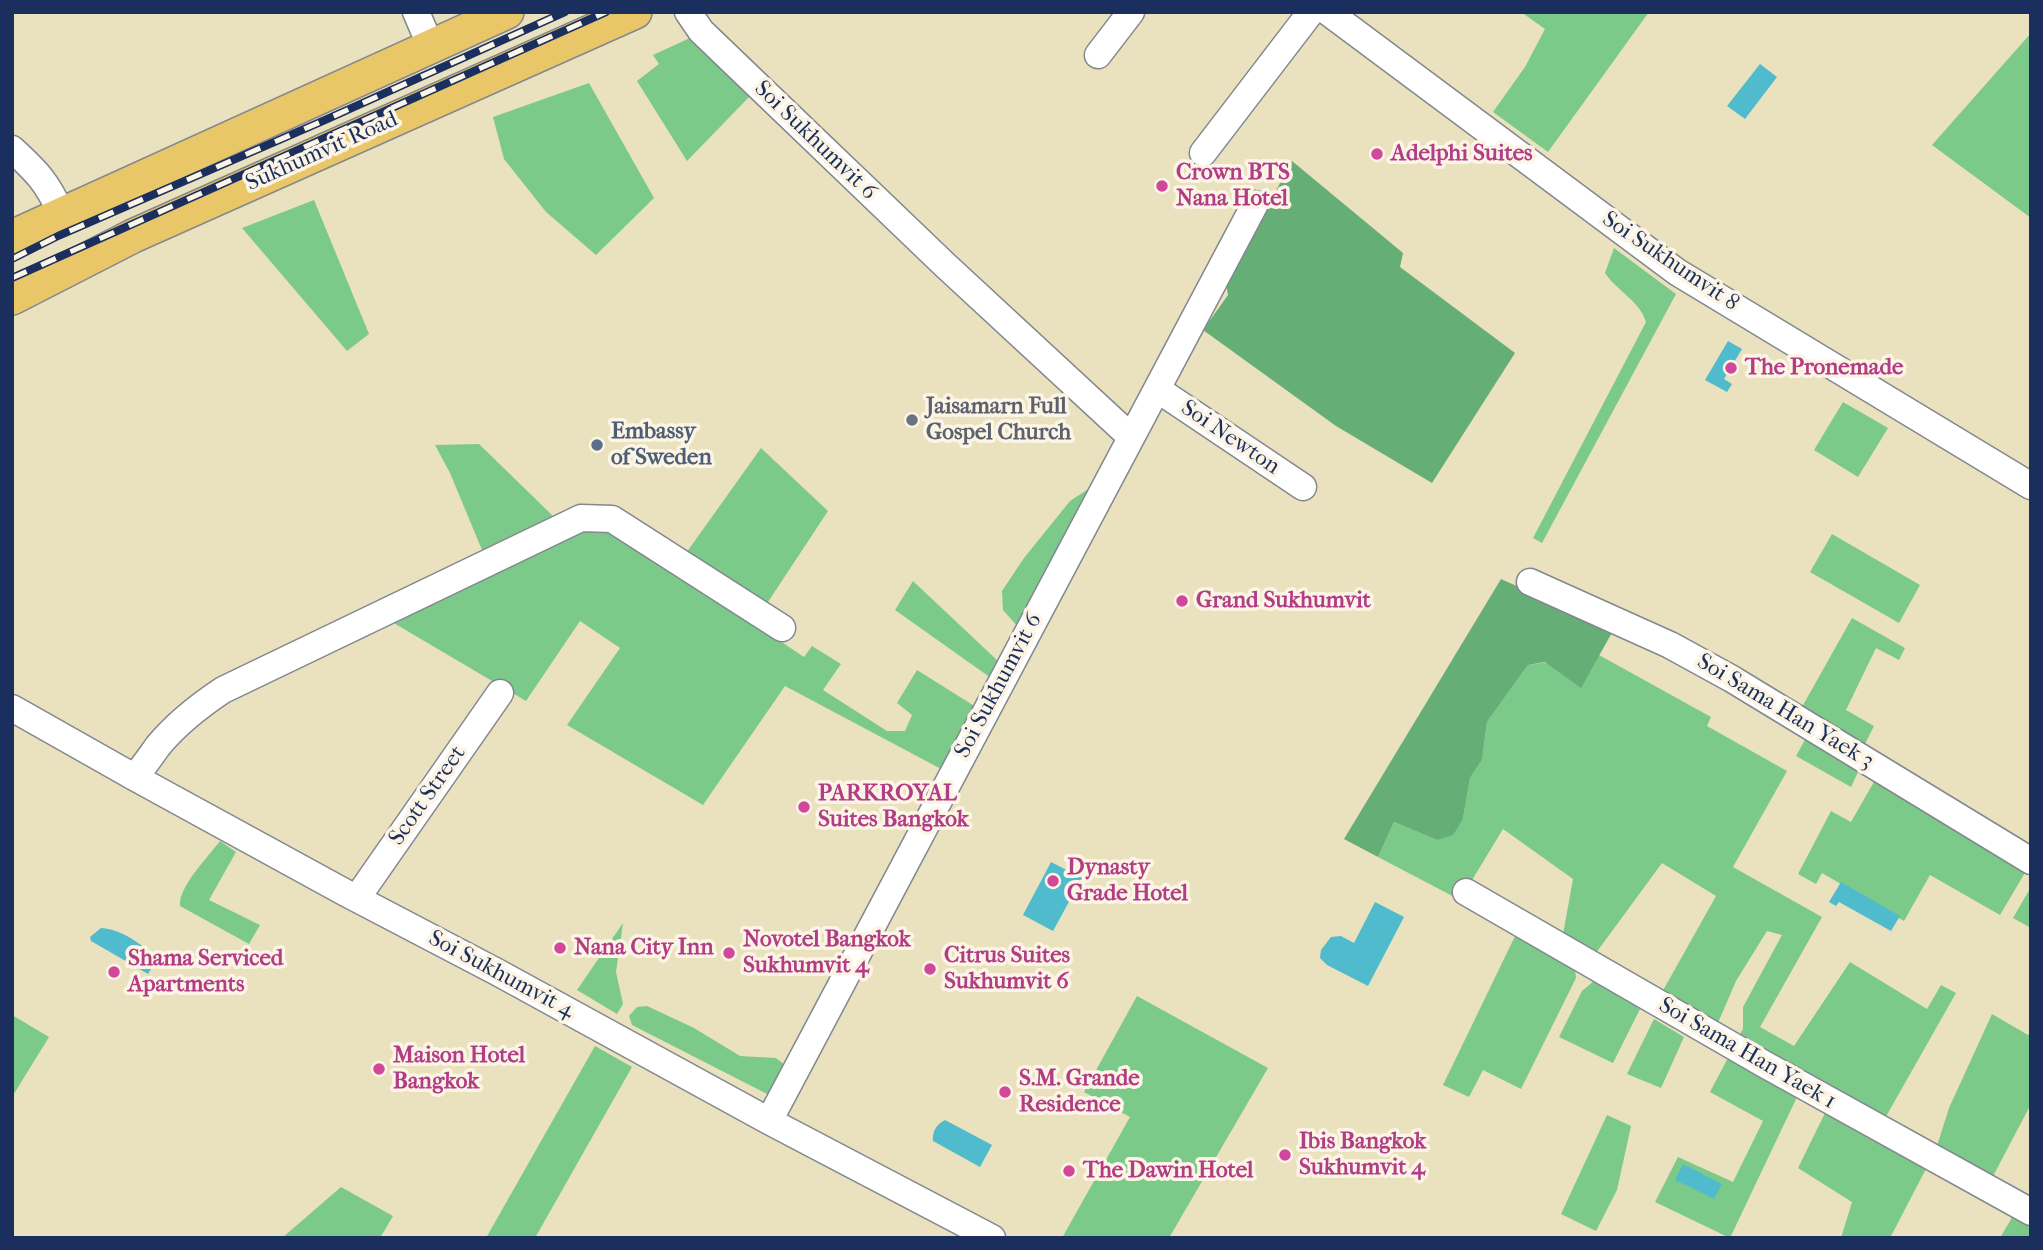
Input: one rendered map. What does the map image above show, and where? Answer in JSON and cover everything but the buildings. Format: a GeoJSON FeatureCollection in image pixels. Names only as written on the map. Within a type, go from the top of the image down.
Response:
{"type":"FeatureCollection","features":[{"type":"Feature","properties":{"kind":"main road"},"geometry":{"type":"LineString","coordinates":[[12,237],[508,12]]}},
{"type":"Feature","properties":{"kind":"main road","name":"Sukhumvit Road"},"geometry":{"type":"LineString","coordinates":[[12,298],[133,236],[635,12]]}},
{"type":"Feature","properties":{"kind":"street"},"geometry":{"type":"LineString","coordinates":[[416,12],[431,47]]}},
{"type":"Feature","properties":{"kind":"street","name":"Soi Sukhumvit 6"},"geometry":{"type":"LineString","coordinates":[[688,12],[701,31],[819,145],[1131,437]]}},
{"type":"Feature","properties":{"kind":"street"},"geometry":{"type":"LineString","coordinates":[[1098,55],[1131,12]]}},
{"type":"Feature","properties":{"kind":"street"},"geometry":{"type":"LineString","coordinates":[[1203,153],[1311,12]]}},
{"type":"Feature","properties":{"kind":"street","name":"Soi Sukhumvit 8"},"geometry":{"type":"LineString","coordinates":[[1328,12],[1677,272],[2031,486]]}},
{"type":"Feature","properties":{"kind":"street"},"geometry":{"type":"LineString","coordinates":[[12,149],[39,174],[61,213]]}},
{"type":"Feature","properties":{"kind":"street","name":"Soi Sukhumvit 6"},"geometry":{"type":"LineString","coordinates":[[769,1121],[1255,204]]}},
{"type":"Feature","properties":{"kind":"street","name":"Soi Newton"},"geometry":{"type":"LineString","coordinates":[[1157,389],[1303,487]]}},
{"type":"Feature","properties":{"kind":"street"},"geometry":{"type":"LineString","coordinates":[[134,777],[188,716],[223,690],[581,518],[612,519],[782,628]]}},
{"type":"Feature","properties":{"kind":"street","name":"Soi Sama Han Yaek 3"},"geometry":{"type":"LineString","coordinates":[[1530,582],[1670,645],[1732,679],[2031,861]]}},
{"type":"Feature","properties":{"kind":"street","name":"Scott Street"},"geometry":{"type":"LineString","coordinates":[[357,898],[500,693]]}},
{"type":"Feature","properties":{"kind":"street","name":"Soi Sukhumvit 4"},"geometry":{"type":"LineString","coordinates":[[12,708],[134,777],[769,1121],[992,1238]]}},
{"type":"Feature","properties":{"kind":"street","name":"Soi Sama Han Yaek 1"},"geometry":{"type":"LineString","coordinates":[[1466,892],[1786,1077],[2031,1212]]}},
{"type":"Feature","properties":{"kind":"green space"},"geometry":{"type":"Polygon","coordinates":[[[1521,12],[1649,12],[1548,152],[1493,112],[1525,67],[1545,29],[1521,12]]]}},
{"type":"Feature","properties":{"kind":"green space"},"geometry":{"type":"Polygon","coordinates":[[[2031,33],[2031,218],[1932,145],[2031,33]]]}},
{"type":"Feature","properties":{"kind":"green space"},"geometry":{"type":"Polygon","coordinates":[[[692,37],[751,95],[687,161],[637,81],[659,64],[653,55],[692,37]]]}},
{"type":"Feature","properties":{"kind":"green space"},"geometry":{"type":"Polygon","coordinates":[[[589,83],[654,198],[596,255],[546,212],[504,159],[493,117],[589,83]]]}},
{"type":"Feature","properties":{"kind":"green space"},"geometry":{"type":"Polygon","coordinates":[[[1292,161],[1403,253],[1400,267],[1515,353],[1432,483],[1336,426],[1203,330],[1228,295],[1226,283],[1292,161]]]}},
{"type":"Feature","properties":{"kind":"green space"},"geometry":{"type":"Polygon","coordinates":[[[314,200],[369,334],[347,351],[242,228],[314,200]]]}},
{"type":"Feature","properties":{"kind":"green space"},"geometry":{"type":"Polygon","coordinates":[[[1614,248],[1676,294],[1542,543],[1533,538],[1646,322],[1634,302],[1605,273],[1614,248]]]}},
{"type":"Feature","properties":{"kind":"green space"},"geometry":{"type":"Polygon","coordinates":[[[1843,402],[1888,428],[1858,477],[1814,450],[1843,402]]]}},
{"type":"Feature","properties":{"kind":"green space"},"geometry":{"type":"Polygon","coordinates":[[[479,444],[553,516],[482,550],[450,473],[435,445],[479,444]]]}},
{"type":"Feature","properties":{"kind":"green space"},"geometry":{"type":"Polygon","coordinates":[[[761,448],[828,511],[764,608],[684,556],[761,448]]]}},
{"type":"Feature","properties":{"kind":"green space"},"geometry":{"type":"Polygon","coordinates":[[[1093,486],[1018,627],[1003,610],[1002,591],[1024,558],[1070,501],[1093,486]]]}},
{"type":"Feature","properties":{"kind":"green space"},"geometry":{"type":"Polygon","coordinates":[[[598,526],[611,528],[804,657],[812,646],[841,664],[823,690],[887,731],[905,731],[912,715],[897,703],[917,670],[976,707],[943,770],[785,686],[703,805],[567,725],[620,648],[580,621],[526,701],[392,622],[573,533],[598,526]]]}},
{"type":"Feature","properties":{"kind":"green space"},"geometry":{"type":"Polygon","coordinates":[[[1832,534],[1920,585],[1899,623],[1810,572],[1832,534]]]}},
{"type":"Feature","properties":{"kind":"green space"},"geometry":{"type":"Polygon","coordinates":[[[1501,579],[1614,629],[1581,688],[1545,662],[1528,665],[1487,722],[1482,760],[1470,778],[1463,819],[1453,835],[1437,840],[1394,822],[1378,857],[1344,839],[1501,579]]]}},
{"type":"Feature","properties":{"kind":"green space"},"geometry":{"type":"Polygon","coordinates":[[[913,581],[999,662],[991,678],[895,610],[913,581]]]}},
{"type":"Feature","properties":{"kind":"green space"},"geometry":{"type":"Polygon","coordinates":[[[1852,618],[1905,648],[1899,660],[1876,648],[1846,710],[1874,726],[1865,744],[1802,707],[1852,618]]]}},
{"type":"Feature","properties":{"kind":"green space"},"geometry":{"type":"Polygon","coordinates":[[[1599,655],[1711,717],[1707,726],[1787,771],[1733,867],[1822,917],[1760,1027],[1794,1046],[1850,962],[1927,1009],[1941,985],[1956,993],[1884,1120],[1738,1037],[1743,1029],[1743,1007],[1782,935],[1767,931],[1736,981],[1717,1025],[1661,994],[1716,896],[1662,863],[1593,957],[1562,940],[1573,879],[1503,829],[1460,900],[1378,857],[1394,822],[1437,840],[1463,819],[1470,778],[1482,760],[1487,722],[1528,665],[1599,655]]]}},
{"type":"Feature","properties":{"kind":"green space"},"geometry":{"type":"Polygon","coordinates":[[[1806,738],[1859,770],[1851,787],[1796,756],[1806,738]]]}},
{"type":"Feature","properties":{"kind":"green space"},"geometry":{"type":"Polygon","coordinates":[[[1875,780],[2026,871],[2000,915],[1930,875],[1904,921],[1822,873],[1816,884],[1798,874],[1831,811],[1851,822],[1875,780]]]}},
{"type":"Feature","properties":{"kind":"green space"},"geometry":{"type":"Polygon","coordinates":[[[220,841],[236,852],[209,900],[260,925],[249,944],[180,906],[189,881],[220,841]]]}},
{"type":"Feature","properties":{"kind":"green space"},"geometry":{"type":"Polygon","coordinates":[[[2031,887],[2031,928],[2013,918],[2031,887]]]}},
{"type":"Feature","properties":{"kind":"green space"},"geometry":{"type":"Polygon","coordinates":[[[623,923],[616,972],[623,1004],[617,1014],[577,990],[623,923]]]}},
{"type":"Feature","properties":{"kind":"green space"},"geometry":{"type":"Polygon","coordinates":[[[1518,930],[1575,968],[1576,978],[1521,1089],[1483,1070],[1469,1097],[1443,1085],[1518,930]]]}},
{"type":"Feature","properties":{"kind":"green space"},"geometry":{"type":"Polygon","coordinates":[[[1595,980],[1640,1009],[1613,1063],[1559,1037],[1582,991],[1595,980]]]}},
{"type":"Feature","properties":{"kind":"green space"},"geometry":{"type":"Polygon","coordinates":[[[1137,996],[1268,1068],[1169,1238],[1062,1238],[1130,1117],[1084,1092],[1137,996]]]}},
{"type":"Feature","properties":{"kind":"green space"},"geometry":{"type":"Polygon","coordinates":[[[647,1006],[694,1028],[740,1056],[776,1058],[785,1065],[769,1095],[632,1025],[629,1016],[637,1007],[647,1006]]]}},
{"type":"Feature","properties":{"kind":"green space"},"geometry":{"type":"Polygon","coordinates":[[[1992,1014],[2028,1035],[2031,1030],[2031,1104],[1991,1180],[1936,1149],[1949,1108],[1992,1014]]]}},
{"type":"Feature","properties":{"kind":"green space"},"geometry":{"type":"Polygon","coordinates":[[[12,1015],[49,1037],[12,1097],[12,1015]]]}},
{"type":"Feature","properties":{"kind":"green space"},"geometry":{"type":"Polygon","coordinates":[[[1654,1019],[1684,1037],[1661,1088],[1627,1074],[1654,1019]]]}},
{"type":"Feature","properties":{"kind":"green space"},"geometry":{"type":"Polygon","coordinates":[[[595,1046],[632,1067],[535,1238],[486,1238],[595,1046]]]}},
{"type":"Feature","properties":{"kind":"green space"},"geometry":{"type":"Polygon","coordinates":[[[1728,1058],[1797,1097],[1730,1238],[1655,1202],[1678,1157],[1733,1182],[1763,1121],[1710,1092],[1728,1058]]]}},
{"type":"Feature","properties":{"kind":"green space"},"geometry":{"type":"Polygon","coordinates":[[[1826,1111],[1927,1167],[1890,1238],[1841,1238],[1852,1202],[1798,1168],[1826,1111]]]}},
{"type":"Feature","properties":{"kind":"green space"},"geometry":{"type":"Polygon","coordinates":[[[1607,1115],[1631,1126],[1617,1190],[1596,1231],[1561,1214],[1607,1115]]]}},
{"type":"Feature","properties":{"kind":"green space"},"geometry":{"type":"Polygon","coordinates":[[[341,1187],[393,1216],[380,1238],[282,1238],[341,1187]]]}},
{"type":"Feature","properties":{"kind":"green space"},"geometry":{"type":"Polygon","coordinates":[[[2014,1214],[2031,1222],[2031,1238],[2000,1238],[2014,1214]]]}},
{"type":"Feature","properties":{"kind":"water"},"geometry":{"type":"Polygon","coordinates":[[[1760,64],[1777,77],[1745,119],[1727,106],[1760,64]]]}},
{"type":"Feature","properties":{"kind":"water"},"geometry":{"type":"Polygon","coordinates":[[[1728,341],[1742,349],[1724,379],[1732,384],[1727,392],[1705,380],[1728,341]]]}},
{"type":"Feature","properties":{"kind":"water"},"geometry":{"type":"Polygon","coordinates":[[[1051,862],[1082,878],[1053,931],[1023,915],[1051,862]]]}},
{"type":"Feature","properties":{"kind":"water"},"geometry":{"type":"Polygon","coordinates":[[[1841,882],[1900,916],[1891,931],[1839,902],[1836,906],[1829,902],[1841,882]]]}},
{"type":"Feature","properties":{"kind":"water"},"geometry":{"type":"Polygon","coordinates":[[[1375,902],[1404,917],[1368,986],[1327,965],[1320,958],[1321,950],[1331,937],[1341,936],[1354,943],[1375,902]]]}},
{"type":"Feature","properties":{"kind":"water"},"geometry":{"type":"Polygon","coordinates":[[[101,928],[124,935],[158,958],[148,974],[91,941],[90,937],[101,928]]]}},
{"type":"Feature","properties":{"kind":"water"},"geometry":{"type":"Polygon","coordinates":[[[945,1120],[992,1145],[980,1167],[933,1141],[936,1128],[945,1120]]]}},
{"type":"Feature","properties":{"kind":"water"},"geometry":{"type":"Polygon","coordinates":[[[1683,1164],[1722,1184],[1714,1199],[1675,1180],[1683,1164]]]}},
{"type":"Feature","properties":{"kind":"railway"},"geometry":{"type":"LineString","coordinates":[[12,259],[58,236],[565,12]]}},
{"type":"Feature","properties":{"kind":"railway"},"geometry":{"type":"LineString","coordinates":[[12,278],[606,12]]}},
{"type":"Feature","properties":{"kind":"place","name":"Adelphi Suites"},"geometry":{"type":"Point","coordinates":[1377,154]}},
{"type":"Feature","properties":{"kind":"place","name":"Crown BTS Nana Hotel"},"geometry":{"type":"Point","coordinates":[1162,186]}},
{"type":"Feature","properties":{"kind":"place","name":"The Pronemade"},"geometry":{"type":"Point","coordinates":[1731,368]}},
{"type":"Feature","properties":{"kind":"place","name":"Jaisamarn Full Gospel Church"},"geometry":{"type":"Point","coordinates":[912,420]}},
{"type":"Feature","properties":{"kind":"place","name":"Embassy of Sweden"},"geometry":{"type":"Point","coordinates":[597,445]}},
{"type":"Feature","properties":{"kind":"place","name":"Grand Sukhumvit"},"geometry":{"type":"Point","coordinates":[1182,601]}},
{"type":"Feature","properties":{"kind":"place","name":"PARKROYAL Suites Bangkok"},"geometry":{"type":"Point","coordinates":[804,807]}},
{"type":"Feature","properties":{"kind":"place","name":"Dynasty Grade Hotel"},"geometry":{"type":"Point","coordinates":[1053,881]}},
{"type":"Feature","properties":{"kind":"place","name":"Nana City Inn"},"geometry":{"type":"Point","coordinates":[560,948]}},
{"type":"Feature","properties":{"kind":"place","name":"Novotel Bangkok Sukhumvit 4"},"geometry":{"type":"Point","coordinates":[729,953]}},
{"type":"Feature","properties":{"kind":"place","name":"Citrus Suites Sukhumvit 6"},"geometry":{"type":"Point","coordinates":[930,969]}},
{"type":"Feature","properties":{"kind":"place","name":"Shama Serviced Apartments"},"geometry":{"type":"Point","coordinates":[114,972]}},
{"type":"Feature","properties":{"kind":"place","name":"Maison Hotel Bangkok"},"geometry":{"type":"Point","coordinates":[379,1069]}},
{"type":"Feature","properties":{"kind":"place","name":"S.M. Grande Residence"},"geometry":{"type":"Point","coordinates":[1005,1092]}},
{"type":"Feature","properties":{"kind":"place","name":"Ibis Bangkok Sukhumvit 4"},"geometry":{"type":"Point","coordinates":[1285,1155]}},
{"type":"Feature","properties":{"kind":"place","name":"The Dawin Hotel"},"geometry":{"type":"Point","coordinates":[1069,1171]}}]}
